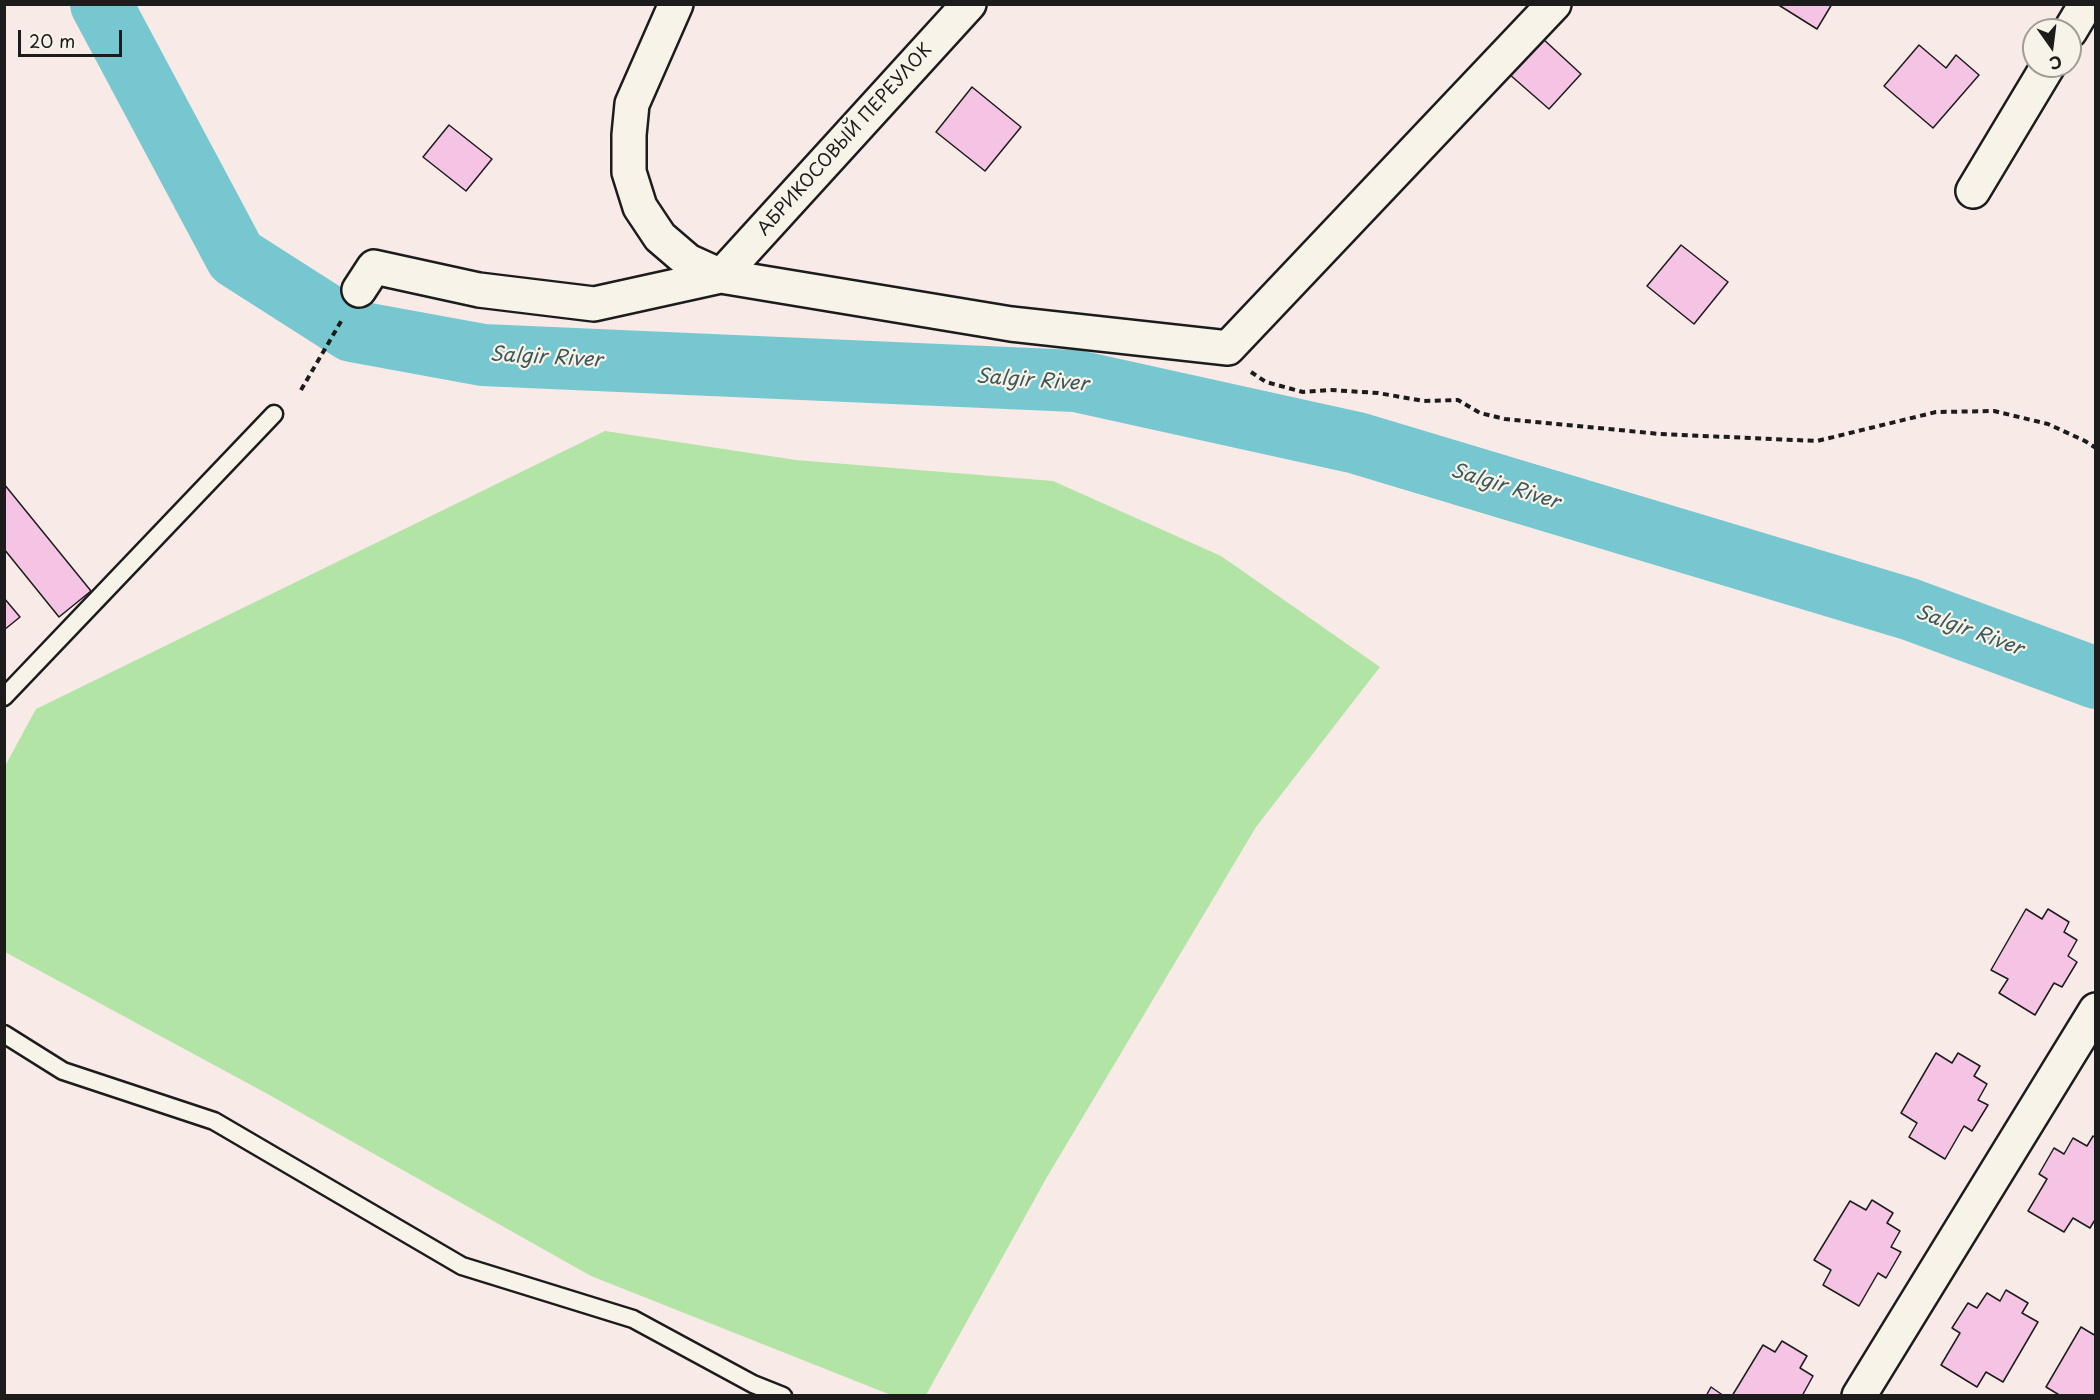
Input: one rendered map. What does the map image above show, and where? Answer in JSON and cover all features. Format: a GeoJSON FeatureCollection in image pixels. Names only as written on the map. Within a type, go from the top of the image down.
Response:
{"type":"FeatureCollection","features":[{"type":"Feature","properties":{"kind":"street"},"geometry":{"type":"LineString","coordinates":[[676,4],[632,104],[629,172],[639,207],[660,237],[688,261],[721,276],[1011,324],[1228,348],[1554,4]]}},
{"type":"Feature","properties":{"kind":"street","name":"АБРИКОСОВЫЙ ПЕРЕУЛОК"},"geometry":{"type":"LineString","coordinates":[[721,276],[969,4]]}},
{"type":"Feature","properties":{"kind":"street"},"geometry":{"type":"LineString","coordinates":[[2078,18],[2086,4]]}},
{"type":"Feature","properties":{"kind":"street"},"geometry":{"type":"LineString","coordinates":[[1973,191],[2042,78]]}},
{"type":"Feature","properties":{"kind":"street"},"geometry":{"type":"LineString","coordinates":[[359,290],[374,267],[479,290],[594,304],[721,276]]}},
{"type":"Feature","properties":{"kind":"street"},"geometry":{"type":"LineString","coordinates":[[1859,1395],[2096,1010]]}},
{"type":"Feature","properties":{"kind":"lane"},"geometry":{"type":"LineString","coordinates":[[4,697],[274,414]]}},
{"type":"Feature","properties":{"kind":"lane"},"geometry":{"type":"LineString","coordinates":[[4,1034],[63,1071],[214,1121],[462,1266],[633,1319],[753,1384],[783,1395]]}},
{"type":"Feature","properties":{"kind":"path"},"geometry":{"type":"LineString","coordinates":[[301,390],[359,290]]}},
{"type":"Feature","properties":{"kind":"path"},"geometry":{"type":"LineString","coordinates":[[1228,348],[1243,366],[1266,382],[1303,392],[1331,390],[1378,393],[1424,401],[1458,400],[1480,413],[1505,419],[1660,434],[1816,441],[1936,412],[1994,411],[2048,424],[2096,448]]}},
{"type":"Feature","properties":{"kind":"green space"},"geometry":{"type":"Polygon","coordinates":[[[605,431],[796,460],[1053,481],[1221,556],[1380,667],[1256,827],[1047,1177],[926,1395],[891,1395],[591,1276],[264,1092],[5,952],[5,766],[36,709],[605,431]]]}},
{"type":"Feature","properties":{"kind":"building"},"geometry":{"type":"Polygon","coordinates":[[[1777,4],[1832,4],[1817,29],[1777,4]]]}},
{"type":"Feature","properties":{"kind":"building"},"geometry":{"type":"Polygon","coordinates":[[[1542,38],[1581,74],[1549,109],[1509,74],[1542,38]]]}},
{"type":"Feature","properties":{"kind":"building"},"geometry":{"type":"Polygon","coordinates":[[[1919,45],[1946,68],[1956,55],[1979,75],[1933,128],[1884,86],[1919,45]]]}},
{"type":"Feature","properties":{"kind":"building"},"geometry":{"type":"Polygon","coordinates":[[[972,87],[1021,127],[985,171],[936,132],[972,87]]]}},
{"type":"Feature","properties":{"kind":"building"},"geometry":{"type":"Polygon","coordinates":[[[449,125],[492,159],[466,191],[423,157],[449,125]]]}},
{"type":"Feature","properties":{"kind":"building"},"geometry":{"type":"Polygon","coordinates":[[[1681,245],[1728,282],[1694,324],[1647,286],[1681,245]]]}},
{"type":"Feature","properties":{"kind":"building"},"geometry":{"type":"Polygon","coordinates":[[[4,484],[91,591],[59,617],[4,549],[4,484]]]}},
{"type":"Feature","properties":{"kind":"building"},"geometry":{"type":"Polygon","coordinates":[[[4,598],[20,617],[4,630],[4,598]]]}},
{"type":"Feature","properties":{"kind":"building"},"geometry":{"type":"Polygon","coordinates":[[[2026,909],[2042,919],[2048,909],[2069,922],[2064,932],[2077,940],[2068,956],[2077,962],[2062,987],[2054,983],[2035,1015],[1999,993],[2008,979],[1991,970],[2026,909]]]}},
{"type":"Feature","properties":{"kind":"building"},"geometry":{"type":"Polygon","coordinates":[[[1936,1053],[1952,1063],[1958,1053],[1980,1066],[1974,1076],[1987,1084],[1978,1100],[1988,1105],[1972,1131],[1964,1126],[1945,1159],[1909,1137],[1917,1123],[1901,1113],[1936,1053]]]}},
{"type":"Feature","properties":{"kind":"building"},"geometry":{"type":"Polygon","coordinates":[[[2093,1136],[2096,1138],[2096,1218],[2090,1228],[2073,1218],[2064,1232],[2028,1211],[2047,1179],[2039,1174],[2054,1148],[2064,1154],[2073,1138],[2087,1146],[2093,1136]]]}},
{"type":"Feature","properties":{"kind":"building"},"geometry":{"type":"Polygon","coordinates":[[[1872,1200],[1893,1213],[1887,1223],[1900,1231],[1891,1247],[1901,1252],[1886,1278],[1878,1273],[1859,1306],[1823,1285],[1831,1270],[1814,1260],[1850,1201],[1866,1210],[1872,1200]]]}},
{"type":"Feature","properties":{"kind":"building"},"geometry":{"type":"Polygon","coordinates":[[[2006,1290],[2028,1303],[2022,1313],[2038,1322],[2003,1382],[1986,1372],[1977,1387],[1941,1365],[1960,1333],[1952,1328],[1968,1303],[1977,1308],[1987,1293],[2000,1301],[2006,1290]]]}},
{"type":"Feature","properties":{"kind":"building"},"geometry":{"type":"Polygon","coordinates":[[[2081,1327],[2096,1336],[2096,1396],[2061,1396],[2046,1387],[2081,1327]]]}},
{"type":"Feature","properties":{"kind":"building"},"geometry":{"type":"Polygon","coordinates":[[[1782,1341],[1807,1356],[1800,1368],[1813,1376],[1802,1396],[1732,1396],[1763,1345],[1775,1352],[1782,1341]]]}},
{"type":"Feature","properties":{"kind":"building"},"geometry":{"type":"Polygon","coordinates":[[[1711,1387],[1724,1396],[1706,1396],[1711,1387]]]}},
{"type":"Feature","properties":{"kind":"waterway","name":"Salgir River"},"geometry":{"type":"LineString","coordinates":[[101,4],[236,257],[352,331],[483,355],[1076,381],[1357,443],[1909,609],[2096,678]]}}]}
